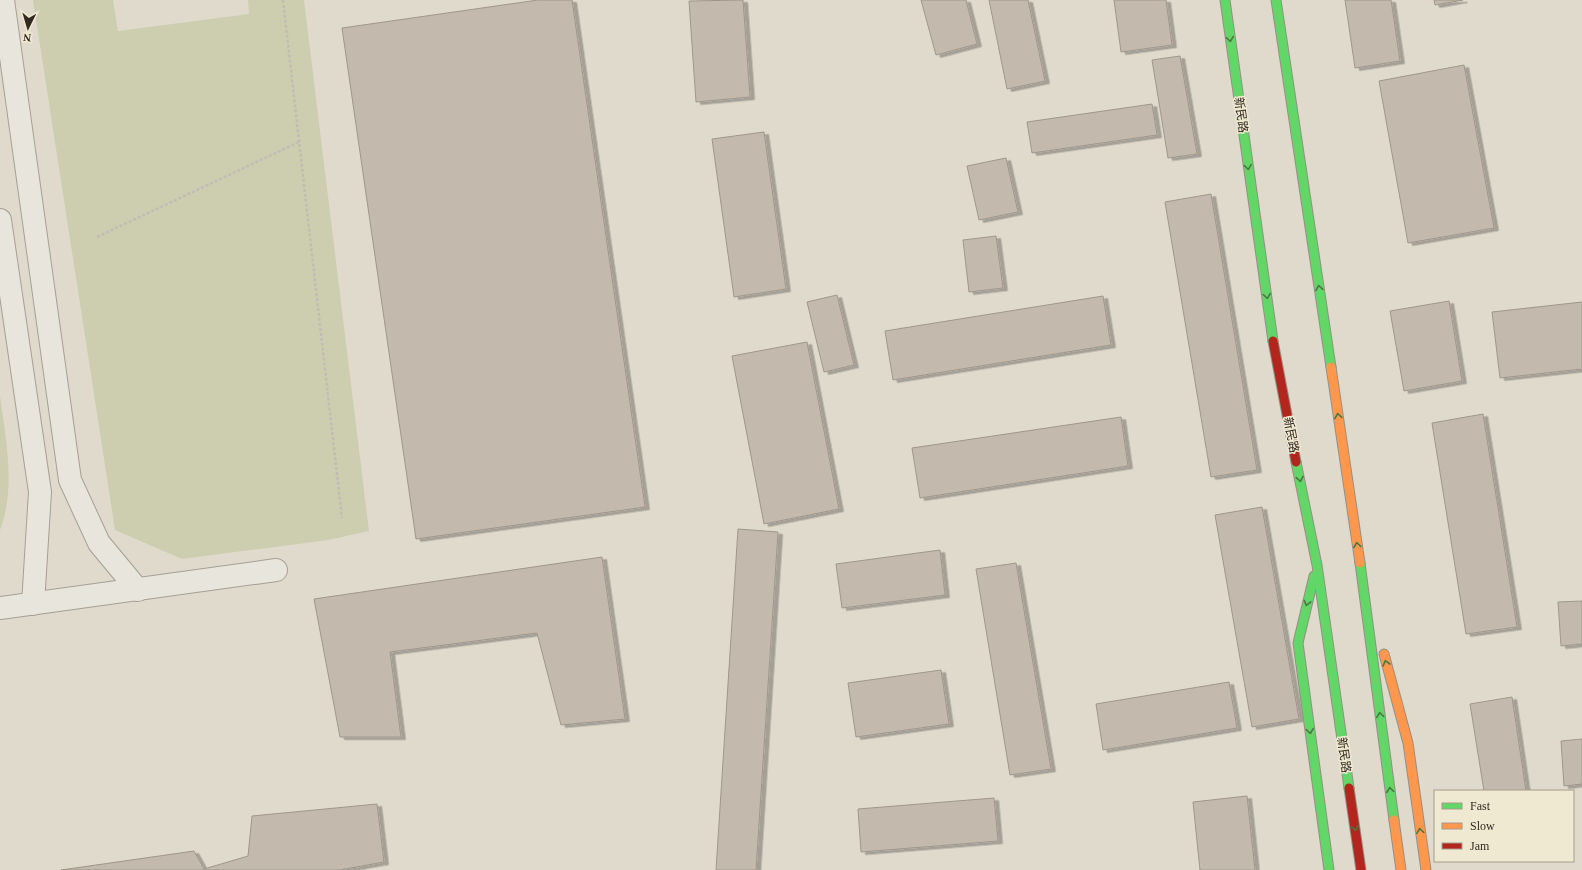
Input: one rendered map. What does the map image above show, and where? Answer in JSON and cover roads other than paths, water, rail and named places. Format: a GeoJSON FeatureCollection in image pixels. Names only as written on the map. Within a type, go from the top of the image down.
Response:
{"type":"FeatureCollection","features":[{"type":"Feature","properties":{"kind":"main road","name":"新民路"},"geometry":{"type":"LineString","coordinates":[[1225,0],[1274,352],[1316,565],[1361,870]]}},
{"type":"Feature","properties":{"kind":"main road"},"geometry":{"type":"LineString","coordinates":[[1276,0],[1361,570],[1401,870]]}},
{"type":"Feature","properties":{"kind":"main road"},"geometry":{"type":"LineString","coordinates":[[1316,565],[1298,643],[1329,870]]}},
{"type":"Feature","properties":{"kind":"main road"},"geometry":{"type":"LineString","coordinates":[[1361,570],[1408,743],[1426,870]]}},
{"type":"Feature","properties":{"kind":"street"},"geometry":{"type":"LineString","coordinates":[[3,0],[70,480],[99,543],[138,590]]}},
{"type":"Feature","properties":{"kind":"street"},"geometry":{"type":"LineString","coordinates":[[0,220],[40,492],[33,604]]}},
{"type":"Feature","properties":{"kind":"street"},"geometry":{"type":"LineString","coordinates":[[0,608],[276,570]]}}]}
